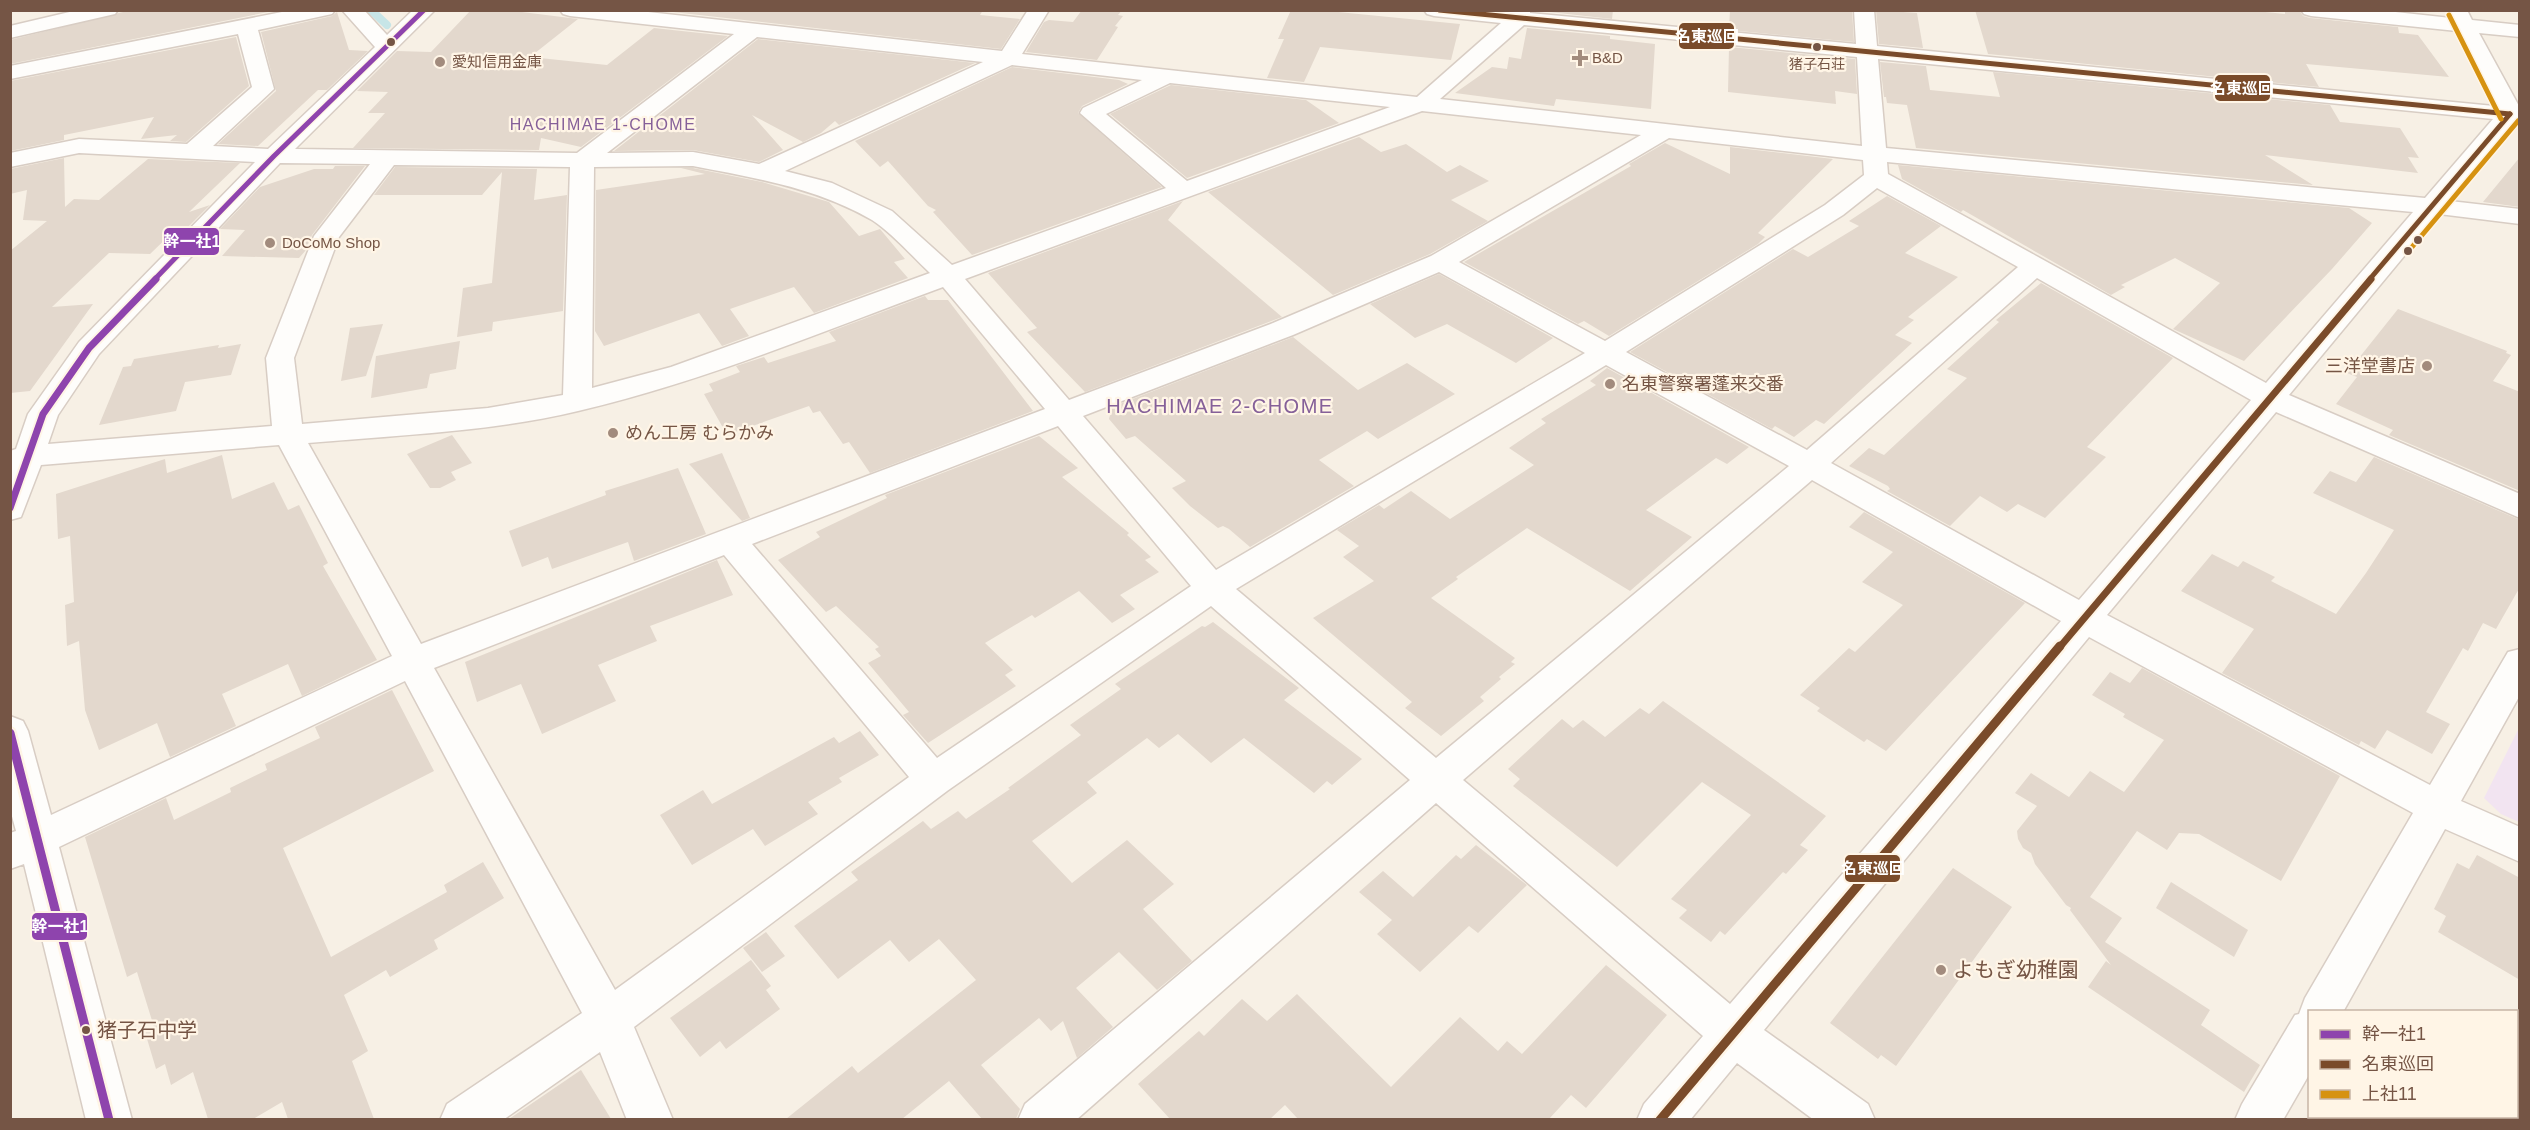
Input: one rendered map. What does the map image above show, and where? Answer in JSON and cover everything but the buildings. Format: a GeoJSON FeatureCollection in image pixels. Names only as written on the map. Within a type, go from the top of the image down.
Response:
{"type":"FeatureCollection","features":[{"type":"Feature","properties":{"kind":"street"},"geometry":{"type":"LineString","coordinates":[[10,32],[108,10]]}},
{"type":"Feature","properties":{"kind":"street"},"geometry":{"type":"LineString","coordinates":[[10,73],[326,10]]}},
{"type":"Feature","properties":{"kind":"street"},"geometry":{"type":"LineString","coordinates":[[352,10],[386,46]]}},
{"type":"Feature","properties":{"kind":"street"},"geometry":{"type":"LineString","coordinates":[[570,10],[1665,130],[1875,165],[2432,206],[2520,217]]}},
{"type":"Feature","properties":{"kind":"street"},"geometry":{"type":"LineString","coordinates":[[762,172],[1008,59],[1039,10]]}},
{"type":"Feature","properties":{"kind":"street"},"geometry":{"type":"LineString","coordinates":[[1434,10],[1519,15],[1867,52],[2515,115]]}},
{"type":"Feature","properties":{"kind":"street"},"geometry":{"type":"LineString","coordinates":[[463,1119],[609,1020],[934,780],[1212,588],[1606,353],[1834,210],[1875,165],[1864,10]]}},
{"type":"Feature","properties":{"kind":"street"},"geometry":{"type":"LineString","coordinates":[[2311,10],[2461,19],[2520,31]]}},
{"type":"Feature","properties":{"kind":"street"},"geometry":{"type":"LineString","coordinates":[[10,509],[19,459],[43,414],[89,348],[274,156],[386,46],[411,15]]}},
{"type":"Feature","properties":{"kind":"street"},"geometry":{"type":"LineString","coordinates":[[19,459],[488,418],[577,402],[681,373],[1423,104],[1519,15]]}},
{"type":"Feature","properties":{"kind":"street"},"geometry":{"type":"LineString","coordinates":[[2461,19],[2515,115]]}},
{"type":"Feature","properties":{"kind":"street"},"geometry":{"type":"LineString","coordinates":[[192,152],[263,89],[247,26]]}},
{"type":"Feature","properties":{"kind":"street"},"geometry":{"type":"LineString","coordinates":[[582,160],[752,31]]}},
{"type":"Feature","properties":{"kind":"street"},"geometry":{"type":"LineString","coordinates":[[1167,76],[1091,113],[1184,190]]}},
{"type":"Feature","properties":{"kind":"street"},"geometry":{"type":"LineString","coordinates":[[1660,1119],[2432,206],[2515,115]]}},
{"type":"Feature","properties":{"kind":"street"},"geometry":{"type":"LineString","coordinates":[[25,845],[412,662],[1282,329],[1440,262],[1665,130]]}},
{"type":"Feature","properties":{"kind":"street"},"geometry":{"type":"LineString","coordinates":[[10,160],[79,146],[274,156],[693,159],[762,172],[823,188],[883,216],[947,275],[1212,588],[1733,1034],[1852,1119]]}},
{"type":"Feature","properties":{"kind":"street"},"geometry":{"type":"LineString","coordinates":[[388,157],[327,236],[280,358],[288,434],[609,1020],[650,1119]]}},
{"type":"Feature","properties":{"kind":"street"},"geometry":{"type":"LineString","coordinates":[[577,402],[582,160]]}},
{"type":"Feature","properties":{"kind":"street"},"geometry":{"type":"LineString","coordinates":[[1875,165],[2035,266],[2270,398],[2520,507]]}},
{"type":"Feature","properties":{"kind":"street"},"geometry":{"type":"LineString","coordinates":[[1440,262],[2084,618],[2436,807],[2520,845]]}},
{"type":"Feature","properties":{"kind":"street"},"geometry":{"type":"LineString","coordinates":[[1041,1119],[1436,780],[1810,465],[2035,266]]}},
{"type":"Feature","properties":{"kind":"street"},"geometry":{"type":"LineString","coordinates":[[730,540],[934,780]]}},
{"type":"Feature","properties":{"kind":"street"},"geometry":{"type":"LineString","coordinates":[[2321,1010],[2520,662]]}},
{"type":"Feature","properties":{"kind":"street"},"geometry":{"type":"LineString","coordinates":[[10,731],[25,845],[109,1119]]}},
{"type":"Feature","properties":{"kind":"street"},"geometry":{"type":"LineString","coordinates":[[2258,1119],[2308,1033]]}},
{"type":"Feature","properties":{"kind":"shaded area"},"geometry":{"type":"Polygon","coordinates":[[[2519,728],[2519,822],[2501,814],[2484,798],[2519,728]]]}},
{"type":"Feature","properties":{"kind":"waterway"},"geometry":{"type":"LineString","coordinates":[[371,10],[387,25]]}},
{"type":"Feature","properties":{"kind":"transit line","name":"幹一社1"},"geometry":{"type":"LineString","coordinates":[[10,508],[43,414],[89,348],[274,156],[424,10]]}},
{"type":"Feature","properties":{"kind":"transit line","name":"名東巡回"},"geometry":{"type":"LineString","coordinates":[[1439,10],[2510,114]]}},
{"type":"Feature","properties":{"kind":"transit line","name":"上社11"},"geometry":{"type":"LineString","coordinates":[[2449,15],[2501,119]]}},
{"type":"Feature","properties":{"kind":"transit line","name":"名東巡回"},"geometry":{"type":"LineString","coordinates":[[1660,1120],[2510,114]]}},
{"type":"Feature","properties":{"kind":"transit line","name":"上社11"},"geometry":{"type":"LineString","coordinates":[[2407,253],[2518,121]]}},
{"type":"Feature","properties":{"kind":"transit line","name":"幹一社1"},"geometry":{"type":"LineString","coordinates":[[10,733],[109,1120]]}},
{"type":"Feature","properties":{"kind":"place","name":"猪子石荘"},"geometry":{"type":"Point","coordinates":[1817,47]}},
{"type":"Feature","properties":{"kind":"place","name":"B&D"},"geometry":{"type":"Point","coordinates":[1580,58]}},
{"type":"Feature","properties":{"kind":"place","name":"愛知信用金庫"},"geometry":{"type":"Point","coordinates":[440,62]}},
{"type":"Feature","properties":{"kind":"place","name":"DoCoMo Shop"},"geometry":{"type":"Point","coordinates":[270,243]}},
{"type":"Feature","properties":{"kind":"place","name":"三洋堂書店"},"geometry":{"type":"Point","coordinates":[2427,366]}},
{"type":"Feature","properties":{"kind":"place","name":"名東警察署蓬来交番"},"geometry":{"type":"Point","coordinates":[1610,384]}},
{"type":"Feature","properties":{"kind":"place","name":"めん工房 むらかみ"},"geometry":{"type":"Point","coordinates":[613,433]}},
{"type":"Feature","properties":{"kind":"place","name":"よもぎ幼稚園"},"geometry":{"type":"Point","coordinates":[1941,970]}},
{"type":"Feature","properties":{"kind":"place","name":"猪子石中学"},"geometry":{"type":"Point","coordinates":[86,1030]}},
{"type":"Feature","properties":{"kind":"district","name":"HACHIMAE 1-CHOME"},"geometry":{"type":"Point","coordinates":[603,124]}},
{"type":"Feature","properties":{"kind":"district","name":"HACHIMAE 2-CHOME"},"geometry":{"type":"Point","coordinates":[1220,406]}}]}
